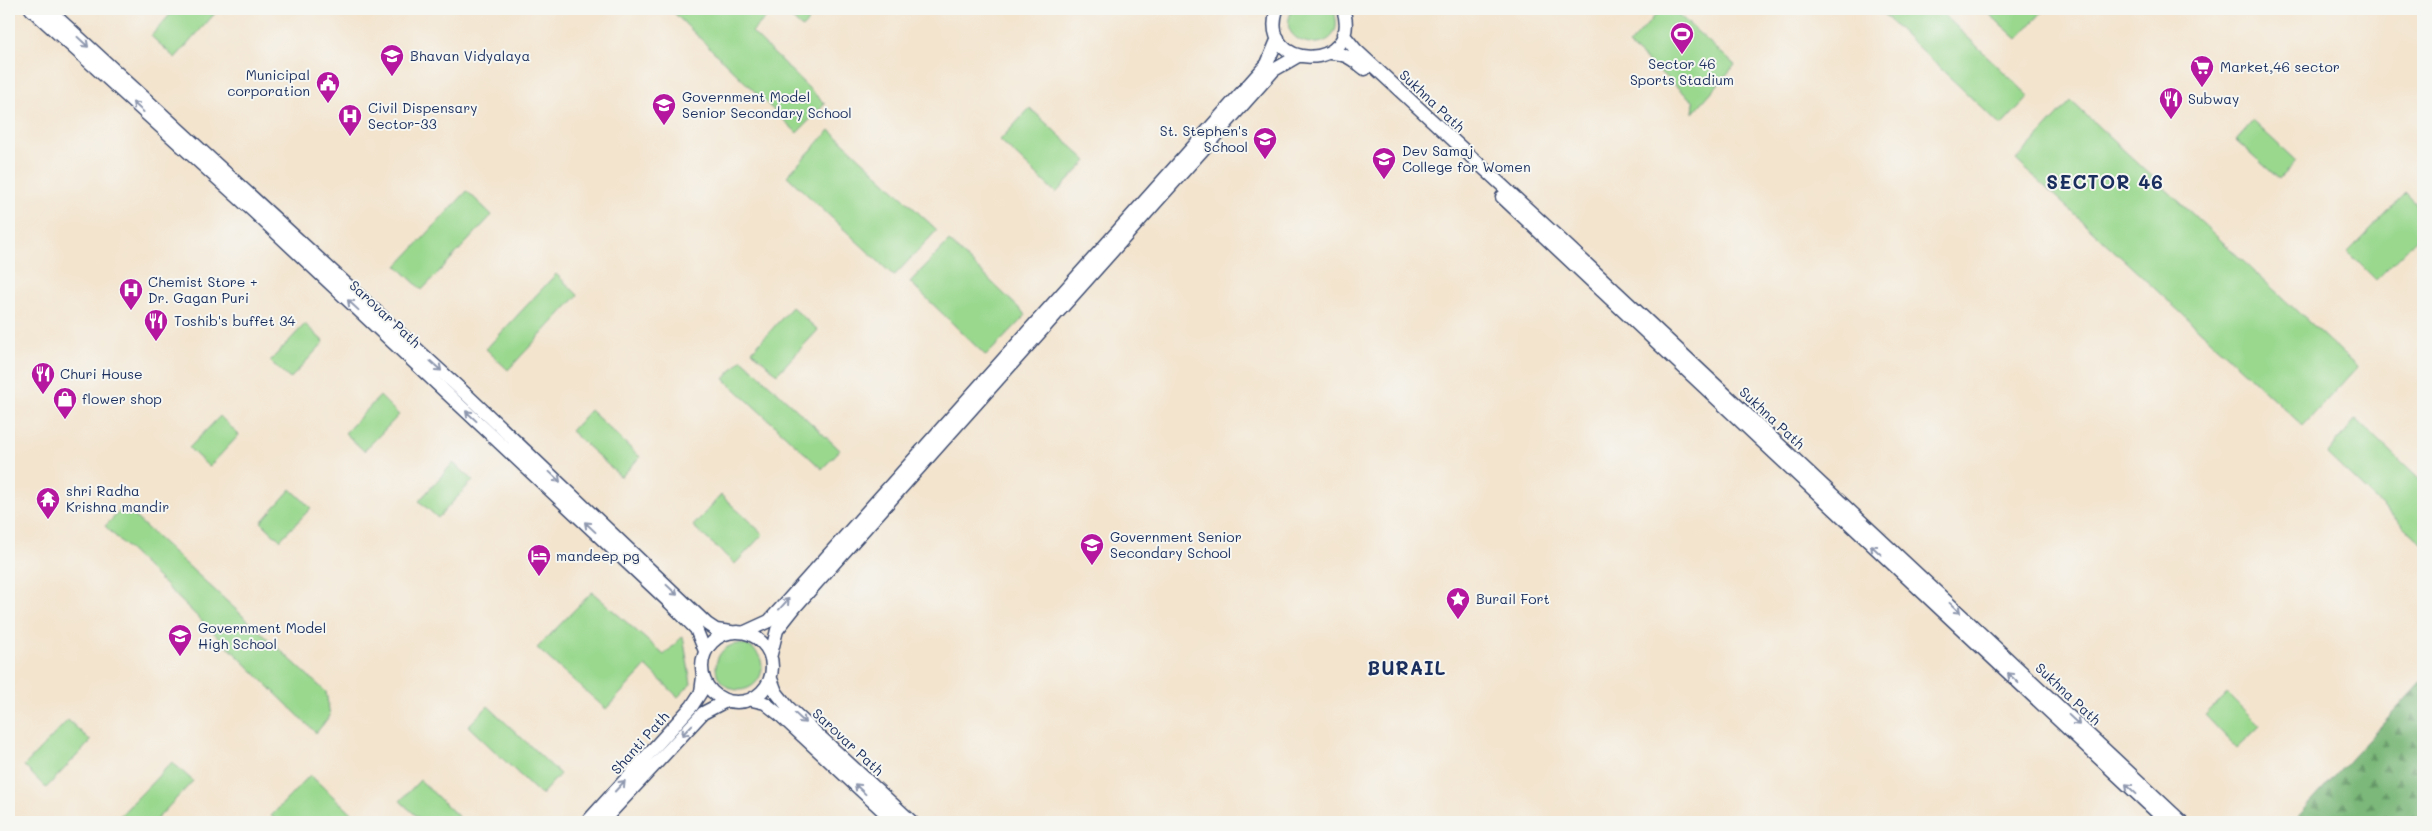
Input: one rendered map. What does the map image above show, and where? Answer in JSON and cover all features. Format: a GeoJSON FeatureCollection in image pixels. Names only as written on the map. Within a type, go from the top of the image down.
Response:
{"type":"FeatureCollection","features":[{"type":"Feature","properties":{"kind":"main road","name":"Sarovar Path"},"geometry":{"type":"LineString","coordinates":[[31,9],[253,211],[670,603],[696,629],[705,651]]}},
{"type":"Feature","properties":{"kind":"main road","name":"Sarovar Path"},"geometry":{"type":"LineString","coordinates":[[48,9],[469,397],[707,624],[716,630],[731,632]]}},
{"type":"Feature","properties":{"kind":"main road"},"geometry":{"type":"LineString","coordinates":[[1275,11],[1275,26],[1278,38],[1286,49],[1298,56],[1313,58],[1327,53],[1337,45],[1343,34],[1345,20],[1343,9]]}},
{"type":"Feature","properties":{"kind":"main road","name":"Sukhna Path"},"geometry":{"type":"LineString","coordinates":[[1343,34],[1356,50],[1568,246],[2182,822]]}},
{"type":"Feature","properties":{"kind":"main road"},"geometry":{"type":"LineString","coordinates":[[746,632],[769,621],[802,585],[1263,68],[1275,49],[1278,38]]}},
{"type":"Feature","properties":{"kind":"main road","name":"Sukhna Path"},"geometry":{"type":"LineString","coordinates":[[1327,53],[1339,52],[1370,72],[2167,822]]}},
{"type":"Feature","properties":{"kind":"main road"},"geometry":{"type":"LineString","coordinates":[[771,654],[757,637],[746,632],[731,632],[715,640],[705,651],[702,664],[704,677],[710,690],[726,701],[752,700],[758,696],[771,679],[773,669],[771,654],[777,630],[796,606],[1274,70],[1298,56]]}},
{"type":"Feature","properties":{"kind":"main road","name":"Shanti Path"},"geometry":{"type":"LineString","coordinates":[[587,822],[688,711],[701,692],[704,677]]}},
{"type":"Feature","properties":{"kind":"main road","name":"Sarovar Path"},"geometry":{"type":"LineString","coordinates":[[771,679],[776,692],[788,707],[912,822]]}},
{"type":"Feature","properties":{"kind":"main road","name":"Sarovar Path"},"geometry":{"type":"LineString","coordinates":[[752,700],[765,703],[780,715],[895,822]]}},
{"type":"Feature","properties":{"kind":"main road","name":"Shanti Path"},"geometry":{"type":"LineString","coordinates":[[602,822],[703,714],[726,701]]}},
{"type":"Feature","properties":{"kind":"green space"},"geometry":{"type":"Polygon","coordinates":[[[175,9],[219,9],[175,58],[151,36],[175,9]]]}},
{"type":"Feature","properties":{"kind":"green space"},"geometry":{"type":"Polygon","coordinates":[[[670,9],[760,9],[767,16],[752,32],[825,104],[797,133],[670,9]]]}},
{"type":"Feature","properties":{"kind":"green space"},"geometry":{"type":"Polygon","coordinates":[[[782,9],[820,9],[802,28],[782,9]]]}},
{"type":"Feature","properties":{"kind":"green space"},"geometry":{"type":"Polygon","coordinates":[[[1293,9],[1333,9],[1336,25],[1332,36],[1323,42],[1312,43],[1300,40],[1292,33],[1288,23],[1293,9]]]}},
{"type":"Feature","properties":{"kind":"green space","name":"Sector 46 Sports Stadium"},"geometry":{"type":"Polygon","coordinates":[[[1661,9],[1672,9],[1735,65],[1693,113],[1694,102],[1629,45],[1661,9]]]}},
{"type":"Feature","properties":{"kind":"green space"},"geometry":{"type":"Polygon","coordinates":[[[1878,9],[1938,9],[2029,96],[2001,126],[1878,9]]]}},
{"type":"Feature","properties":{"kind":"green space"},"geometry":{"type":"Polygon","coordinates":[[[1990,9],[2045,9],[2017,39],[1987,12],[1990,9]]]}},
{"type":"Feature","properties":{"kind":"green space"},"geometry":{"type":"Polygon","coordinates":[[[2071,101],[2357,367],[2303,426],[2016,160],[2071,101]]]}},
{"type":"Feature","properties":{"kind":"green space"},"geometry":{"type":"Polygon","coordinates":[[[1030,108],[1087,161],[1056,193],[1000,140],[1030,108]]]}},
{"type":"Feature","properties":{"kind":"green space"},"geometry":{"type":"Polygon","coordinates":[[[2253,121],[2296,161],[2279,179],[2236,140],[2253,121]]]}},
{"type":"Feature","properties":{"kind":"green space"},"geometry":{"type":"Polygon","coordinates":[[[830,130],[937,230],[894,276],[787,176],[830,130]]]}},
{"type":"Feature","properties":{"kind":"green space"},"geometry":{"type":"Polygon","coordinates":[[[467,191],[492,215],[422,290],[397,266],[467,191]]]}},
{"type":"Feature","properties":{"kind":"green space"},"geometry":{"type":"Polygon","coordinates":[[[2406,193],[2423,211],[2423,233],[2376,280],[2348,252],[2406,193]]]}},
{"type":"Feature","properties":{"kind":"green space"},"geometry":{"type":"Polygon","coordinates":[[[949,241],[1026,315],[986,356],[910,282],[949,241]]]}},
{"type":"Feature","properties":{"kind":"green space"},"geometry":{"type":"Polygon","coordinates":[[[556,274],[578,295],[508,370],[486,349],[556,274]]]}},
{"type":"Feature","properties":{"kind":"green space"},"geometry":{"type":"Polygon","coordinates":[[[792,307],[818,330],[777,374],[752,351],[792,307]]]}},
{"type":"Feature","properties":{"kind":"green space"},"geometry":{"type":"Polygon","coordinates":[[[305,324],[324,342],[290,379],[270,361],[305,324]]]}},
{"type":"Feature","properties":{"kind":"green space"},"geometry":{"type":"Polygon","coordinates":[[[742,359],[840,450],[822,469],[724,379],[742,359]]]}},
{"type":"Feature","properties":{"kind":"green space"},"geometry":{"type":"Polygon","coordinates":[[[380,396],[399,415],[364,451],[345,433],[380,396]]]}},
{"type":"Feature","properties":{"kind":"green space"},"geometry":{"type":"Polygon","coordinates":[[[590,410],[640,457],[621,477],[571,431],[590,410]]]}},
{"type":"Feature","properties":{"kind":"green space"},"geometry":{"type":"Polygon","coordinates":[[[220,416],[239,435],[209,467],[189,448],[220,416]]]}},
{"type":"Feature","properties":{"kind":"green space"},"geometry":{"type":"Polygon","coordinates":[[[2356,419],[2423,483],[2423,545],[2327,454],[2356,419]]]}},
{"type":"Feature","properties":{"kind":"green space"},"geometry":{"type":"Polygon","coordinates":[[[453,463],[473,480],[438,518],[419,501],[453,463]]]}},
{"type":"Feature","properties":{"kind":"green space"},"geometry":{"type":"Polygon","coordinates":[[[291,489],[311,508],[280,540],[261,522],[291,489]]]}},
{"type":"Feature","properties":{"kind":"green space"},"geometry":{"type":"Polygon","coordinates":[[[721,495],[763,534],[735,564],[693,526],[721,495]]]}},
{"type":"Feature","properties":{"kind":"green space"},"geometry":{"type":"Polygon","coordinates":[[[124,507],[326,692],[330,716],[316,733],[105,526],[124,507]]]}},
{"type":"Feature","properties":{"kind":"green space"},"geometry":{"type":"Polygon","coordinates":[[[592,592],[664,655],[683,636],[691,684],[678,697],[646,666],[606,709],[537,648],[592,592]]]}},
{"type":"Feature","properties":{"kind":"green space"},"geometry":{"type":"Polygon","coordinates":[[[744,644],[756,650],[761,658],[761,676],[756,684],[748,689],[734,690],[722,684],[717,676],[716,662],[722,650],[730,645],[744,644]]]}},
{"type":"Feature","properties":{"kind":"green space"},"geometry":{"type":"Polygon","coordinates":[[[2423,680],[2423,822],[2293,822],[2423,680]]]}},
{"type":"Feature","properties":{"kind":"green space"},"geometry":{"type":"Polygon","coordinates":[[[2227,693],[2260,726],[2237,748],[2205,715],[2227,693]]]}},
{"type":"Feature","properties":{"kind":"green space"},"geometry":{"type":"Polygon","coordinates":[[[488,706],[560,774],[541,795],[468,726],[488,706]]]}},
{"type":"Feature","properties":{"kind":"green space"},"geometry":{"type":"Polygon","coordinates":[[[68,720],[91,741],[46,788],[24,766],[68,720]]]}},
{"type":"Feature","properties":{"kind":"green space"},"geometry":{"type":"Polygon","coordinates":[[[172,762],[193,781],[154,822],[114,822],[172,762]]]}},
{"type":"Feature","properties":{"kind":"green space"},"geometry":{"type":"Polygon","coordinates":[[[310,775],[361,822],[278,822],[271,816],[310,775]]]}},
{"type":"Feature","properties":{"kind":"green space"},"geometry":{"type":"Polygon","coordinates":[[[420,780],[464,822],[423,822],[400,801],[420,780]]]}},
{"type":"Feature","properties":{"kind":"place","name":"Sector 46 Sports Stadium"},"geometry":{"type":"Point","coordinates":[1682,55]}},
{"type":"Feature","properties":{"kind":"place","name":"Bhavan Vidyalaya"},"geometry":{"type":"Point","coordinates":[392,77]}},
{"type":"Feature","properties":{"kind":"place","name":"Market,46 sector"},"geometry":{"type":"Point","coordinates":[2202,88]}},
{"type":"Feature","properties":{"kind":"place","name":"Municipal corporation"},"geometry":{"type":"Point","coordinates":[328,104]}},
{"type":"Feature","properties":{"kind":"place","name":"Subway"},"geometry":{"type":"Point","coordinates":[2171,120]}},
{"type":"Feature","properties":{"kind":"place","name":"Government Model Senior Secondary School"},"geometry":{"type":"Point","coordinates":[664,126]}},
{"type":"Feature","properties":{"kind":"place","name":"Civil Dispensary Sector-33"},"geometry":{"type":"Point","coordinates":[350,137]}},
{"type":"Feature","properties":{"kind":"place","name":"St. Stephen's School"},"geometry":{"type":"Point","coordinates":[1265,160]}},
{"type":"Feature","properties":{"kind":"place","name":"Dev Samaj College for Women"},"geometry":{"type":"Point","coordinates":[1384,180]}},
{"type":"Feature","properties":{"kind":"place","name":"Chemist Store + Dr. Gagan Puri"},"geometry":{"type":"Point","coordinates":[131,311]}},
{"type":"Feature","properties":{"kind":"place","name":"Toshib's buffet 34"},"geometry":{"type":"Point","coordinates":[156,342]}},
{"type":"Feature","properties":{"kind":"place","name":"Churi House"},"geometry":{"type":"Point","coordinates":[43,395]}},
{"type":"Feature","properties":{"kind":"place","name":"flower shop"},"geometry":{"type":"Point","coordinates":[65,420]}},
{"type":"Feature","properties":{"kind":"place","name":"shri Radha Krishna mandir"},"geometry":{"type":"Point","coordinates":[48,520]}},
{"type":"Feature","properties":{"kind":"place","name":"Government Senior Secondary School"},"geometry":{"type":"Point","coordinates":[1092,566]}},
{"type":"Feature","properties":{"kind":"place","name":"mandeep pg"},"geometry":{"type":"Point","coordinates":[539,577]}},
{"type":"Feature","properties":{"kind":"place","name":"Burail Fort"},"geometry":{"type":"Point","coordinates":[1458,620]}},
{"type":"Feature","properties":{"kind":"place","name":"Government Model High School"},"geometry":{"type":"Point","coordinates":[180,657]}},
{"type":"Feature","properties":{"kind":"district","name":"SECTOR 46"},"geometry":{"type":"Point","coordinates":[2105,182]}},
{"type":"Feature","properties":{"kind":"district","name":"BURAIL"},"geometry":{"type":"Point","coordinates":[1407,668]}}]}
